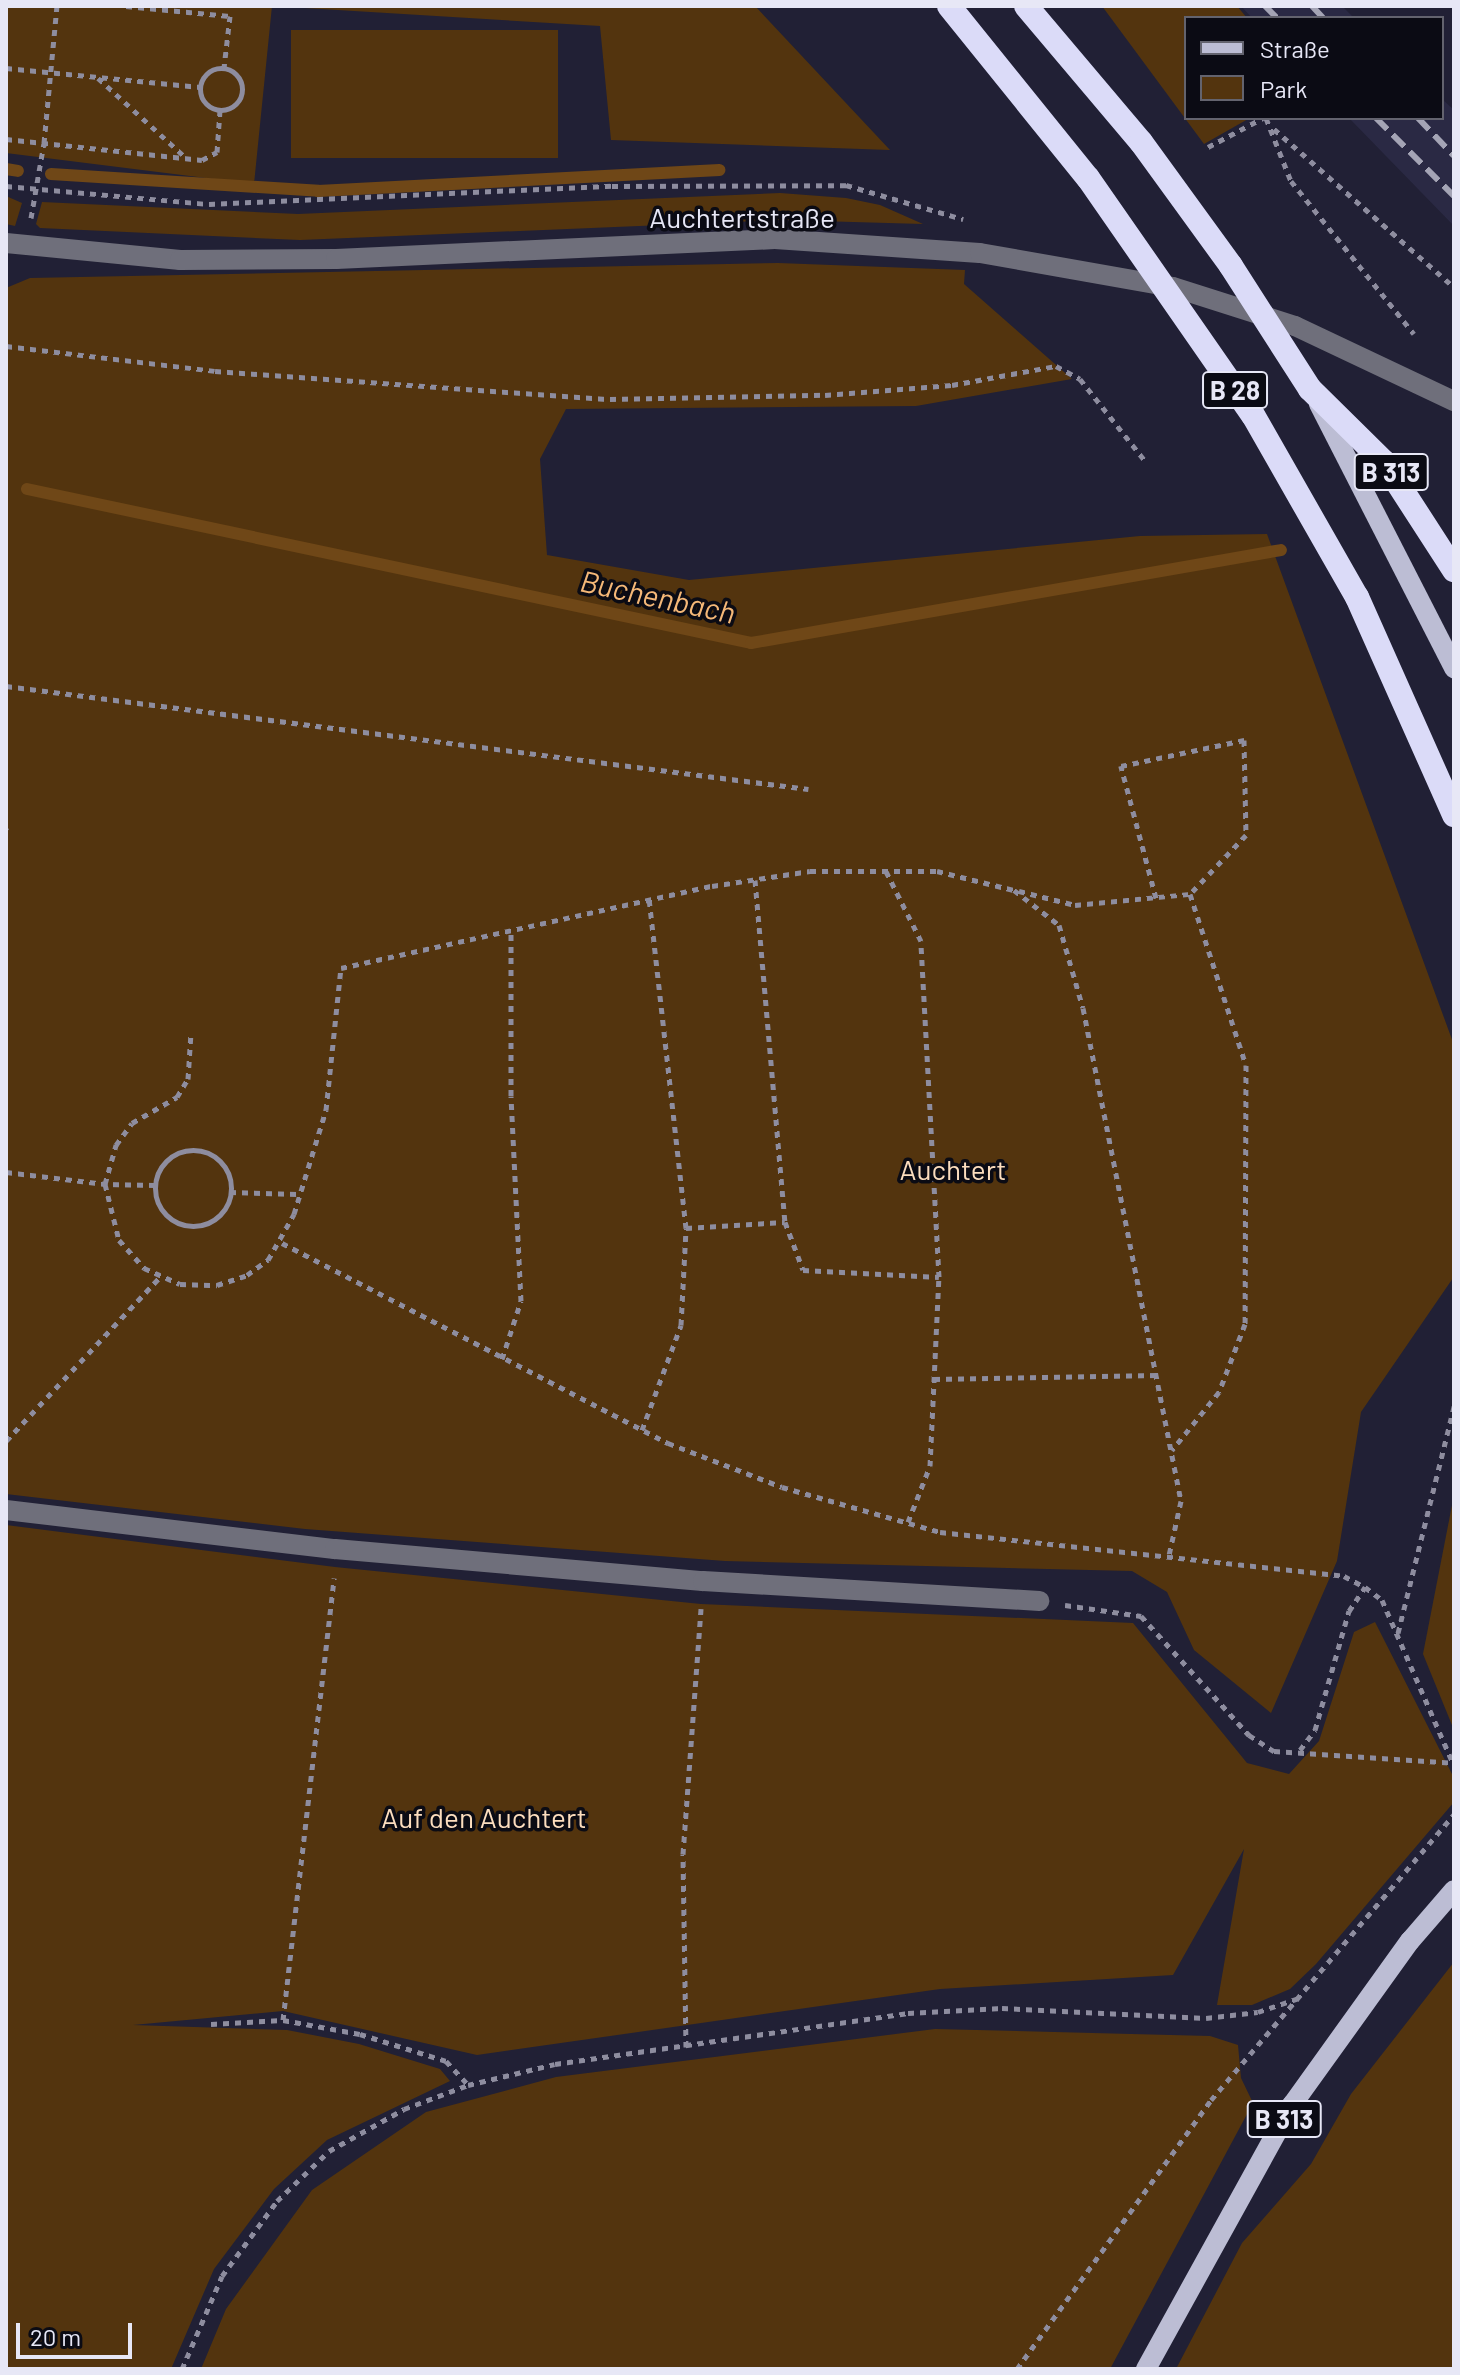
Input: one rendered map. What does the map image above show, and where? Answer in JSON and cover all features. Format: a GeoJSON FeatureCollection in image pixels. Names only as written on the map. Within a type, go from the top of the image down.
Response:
{"type":"FeatureCollection","features":[{"type":"Feature","properties":{"kind":"highway","name":"B 28"},"geometry":{"type":"LineString","coordinates":[[949,6],[1088,178],[1253,415],[1357,597],[1454,815]]}},
{"type":"Feature","properties":{"kind":"highway","name":"B 28"},"geometry":{"type":"LineString","coordinates":[[1026,6],[1141,142],[1231,266],[1310,389]]}},
{"type":"Feature","properties":{"kind":"highway","name":"B 313"},"geometry":{"type":"LineString","coordinates":[[1310,389],[1384,462],[1454,570]]}},
{"type":"Feature","properties":{"kind":"main road","name":"B 28"},"geometry":{"type":"LineString","coordinates":[[1310,389],[1410,574],[1454,668]]}},
{"type":"Feature","properties":{"kind":"main road","name":"B 313"},"geometry":{"type":"LineString","coordinates":[[1146,2369],[1292,2105],[1410,1941],[1454,1890]]}},
{"type":"Feature","properties":{"kind":"street","name":"Auchtertstraße"},"geometry":{"type":"LineString","coordinates":[[6,243],[180,260],[336,259],[775,239],[980,253],[1186,291],[1295,326],[1454,401]]}},
{"type":"Feature","properties":{"kind":"street"},"geometry":{"type":"LineString","coordinates":[[6,1510],[366,1551],[703,1581],[1039,1601]]}},
{"type":"Feature","properties":{"kind":"path"},"geometry":{"type":"LineString","coordinates":[[36,191],[44,143],[57,6]]}},
{"type":"Feature","properties":{"kind":"path"},"geometry":{"type":"LineString","coordinates":[[126,6],[230,16],[224,68]]}},
{"type":"Feature","properties":{"kind":"path"},"geometry":{"type":"LineString","coordinates":[[6,68],[200,87]]}},
{"type":"Feature","properties":{"kind":"path"},"geometry":{"type":"LineString","coordinates":[[224,68],[234,72],[241,91],[237,102],[220,110],[202,99],[200,87],[204,75],[224,68]]}},
{"type":"Feature","properties":{"kind":"path"},"geometry":{"type":"LineString","coordinates":[[97,77],[187,159]]}},
{"type":"Feature","properties":{"kind":"path"},"geometry":{"type":"LineString","coordinates":[[6,139],[202,160],[217,152],[220,110]]}},
{"type":"Feature","properties":{"kind":"path"},"geometry":{"type":"LineString","coordinates":[[1208,147],[1261,120]]}},
{"type":"Feature","properties":{"kind":"path"},"geometry":{"type":"LineString","coordinates":[[1266,120],[1291,181],[1414,334]]}},
{"type":"Feature","properties":{"kind":"path"},"geometry":{"type":"LineString","coordinates":[[1271,127],[1454,287]]}},
{"type":"Feature","properties":{"kind":"path"},"geometry":{"type":"LineString","coordinates":[[6,186],[209,204],[612,186],[846,185],[968,220]]}},
{"type":"Feature","properties":{"kind":"path"},"geometry":{"type":"LineString","coordinates":[[6,346],[231,372],[610,399],[825,395],[952,385],[1056,366],[1080,379],[1146,462]]}},
{"type":"Feature","properties":{"kind":"path"},"geometry":{"type":"LineString","coordinates":[[6,686],[808,789]]}},
{"type":"Feature","properties":{"kind":"path"},"geometry":{"type":"LineString","coordinates":[[191,1032],[188,1079],[177,1097],[132,1123],[116,1145],[105,1184],[119,1240],[160,1277],[180,1284],[217,1285],[247,1275],[282,1243],[326,1110],[341,968],[649,900],[810,871],[937,871],[1075,905],[1156,898],[1190,894],[1246,835],[1244,740],[1121,766],[1156,898]]}},
{"type":"Feature","properties":{"kind":"path"},"geometry":{"type":"LineString","coordinates":[[886,871],[921,941],[939,1277],[930,1466],[908,1522]]}},
{"type":"Feature","properties":{"kind":"path"},"geometry":{"type":"LineString","coordinates":[[755,880],[785,1222],[803,1270],[939,1277]]}},
{"type":"Feature","properties":{"kind":"path"},"geometry":{"type":"LineString","coordinates":[[1014,890],[1059,925],[1083,1008],[1181,1501],[1169,1555]]}},
{"type":"Feature","properties":{"kind":"path"},"geometry":{"type":"LineString","coordinates":[[1172,1450],[1219,1392],[1245,1324],[1246,1065],[1190,894]]}},
{"type":"Feature","properties":{"kind":"path"},"geometry":{"type":"LineString","coordinates":[[642,1430],[681,1325],[686,1228],[649,900]]}},
{"type":"Feature","properties":{"kind":"path"},"geometry":{"type":"LineString","coordinates":[[502,1359],[521,1301],[511,1096],[511,932]]}},
{"type":"Feature","properties":{"kind":"path"},"geometry":{"type":"LineString","coordinates":[[196,1151],[218,1160],[230,1192],[219,1215],[196,1226],[183,1225],[161,1210],[155,1185],[164,1164],[196,1151]]}},
{"type":"Feature","properties":{"kind":"path"},"geometry":{"type":"LineString","coordinates":[[6,1172],[105,1184],[155,1185]]}},
{"type":"Feature","properties":{"kind":"path"},"geometry":{"type":"LineString","coordinates":[[230,1192],[298,1194]]}},
{"type":"Feature","properties":{"kind":"path"},"geometry":{"type":"LineString","coordinates":[[686,1228],[785,1222]]}},
{"type":"Feature","properties":{"kind":"path"},"geometry":{"type":"LineString","coordinates":[[282,1243],[642,1430],[782,1487],[940,1532],[1344,1576],[1382,1600],[1454,1763],[1300,1750],[1274,1751],[1249,1735],[1141,1616],[1039,1601]]}},
{"type":"Feature","properties":{"kind":"path"},"geometry":{"type":"LineString","coordinates":[[6,1441],[160,1277]]}},
{"type":"Feature","properties":{"kind":"path"},"geometry":{"type":"LineString","coordinates":[[934,1379],[1157,1375]]}},
{"type":"Feature","properties":{"kind":"path"},"geometry":{"type":"LineString","coordinates":[[1398,1634],[1454,1406]]}},
{"type":"Feature","properties":{"kind":"path"},"geometry":{"type":"LineString","coordinates":[[283,2020],[335,1567]]}},
{"type":"Feature","properties":{"kind":"path"},"geometry":{"type":"LineString","coordinates":[[1300,1750],[1315,1730],[1349,1611],[1365,1587]]}},
{"type":"Feature","properties":{"kind":"path"},"geometry":{"type":"LineString","coordinates":[[686,2047],[683,1854],[701,1604]]}},
{"type":"Feature","properties":{"kind":"path"},"geometry":{"type":"LineString","coordinates":[[1017,2369],[1211,2100],[1454,1814]]}},
{"type":"Feature","properties":{"kind":"path"},"geometry":{"type":"LineString","coordinates":[[182,2369],[222,2276],[277,2201],[329,2151],[404,2109],[468,2085],[555,2064],[908,2013],[1002,2008],[1206,2018],[1258,2012],[1299,1998]]}},
{"type":"Feature","properties":{"kind":"path"},"geometry":{"type":"LineString","coordinates":[[211,2024],[283,2020],[360,2034],[446,2061],[468,2085]]}},
{"type":"Feature","properties":{"kind":"shaded area"},"geometry":{"type":"Polygon","coordinates":[[[1241,6],[1342,6],[1352,16],[1250,16],[1241,6]]]}},
{"type":"Feature","properties":{"kind":"shaded area"},"geometry":{"type":"Polygon","coordinates":[[[1444,101],[1454,110],[1454,226],[1351,120],[1444,120],[1444,101]]]}},
{"type":"Feature","properties":{"kind":"green space"},"geometry":{"type":"Polygon","coordinates":[[[6,6],[272,6],[254,184],[6,153],[6,6]]]}},
{"type":"Feature","properties":{"kind":"green space"},"geometry":{"type":"Polygon","coordinates":[[[272,6],[755,6],[890,150],[611,140],[600,26],[272,6]]]}},
{"type":"Feature","properties":{"kind":"green space"},"geometry":{"type":"Polygon","coordinates":[[[1102,6],[1237,6],[1245,16],[1184,16],[1184,117],[1102,6]]]}},
{"type":"Feature","properties":{"kind":"green space"},"geometry":{"type":"Polygon","coordinates":[[[291,30],[558,30],[558,158],[291,158],[291,30]]]}},
{"type":"Feature","properties":{"kind":"green space"},"geometry":{"type":"Polygon","coordinates":[[[1186,120],[1246,120],[1204,144],[1186,120]]]}},
{"type":"Feature","properties":{"kind":"green space"},"geometry":{"type":"Polygon","coordinates":[[[780,193],[846,198],[880,205],[923,224],[783,220],[300,240],[40,228],[36,224],[42,202],[298,214],[780,193]]]}},
{"type":"Feature","properties":{"kind":"green space"},"geometry":{"type":"Polygon","coordinates":[[[6,196],[22,203],[15,226],[6,224],[6,196]]]}},
{"type":"Feature","properties":{"kind":"green space","name":"Auchtert"},"geometry":{"type":"Polygon","coordinates":[[[778,263],[965,270],[964,284],[1072,379],[916,406],[566,409],[540,459],[547,555],[689,580],[1140,536],[1267,534],[1454,1045],[1453,1278],[1361,1412],[1337,1561],[1271,1713],[1194,1650],[1167,1592],[1132,1571],[725,1561],[305,1529],[6,1494],[6,288],[30,278],[778,263]]]}},
{"type":"Feature","properties":{"kind":"green space"},"geometry":{"type":"Polygon","coordinates":[[[1454,1495],[1454,1730],[1423,1654],[1454,1495]]]}},
{"type":"Feature","properties":{"kind":"green space","name":"Auf den Auchtert"},"geometry":{"type":"Polygon","coordinates":[[[6,1525],[335,1567],[701,1604],[1133,1623],[1247,1763],[1289,1774],[1319,1741],[1354,1632],[1375,1622],[1454,1778],[1454,1802],[1316,1964],[1290,1989],[1252,2005],[1217,2005],[1244,1849],[1173,1975],[940,1989],[477,2055],[283,2011],[133,2025],[287,2030],[359,2044],[440,2069],[450,2081],[327,2140],[274,2189],[214,2269],[171,2369],[6,2369],[6,1525]]]}},
{"type":"Feature","properties":{"kind":"green space"},"geometry":{"type":"Polygon","coordinates":[[[1454,1962],[1454,2369],[1176,2369],[1242,2243],[1311,2164],[1351,2094],[1454,1962]]]}},
{"type":"Feature","properties":{"kind":"green space"},"geometry":{"type":"Polygon","coordinates":[[[935,2029],[1210,2036],[1238,2045],[1241,2078],[1253,2103],[1110,2369],[201,2369],[226,2309],[312,2190],[426,2112],[556,2077],[935,2029]]]}},
{"type":"Feature","properties":{"kind":"waterway"},"geometry":{"type":"LineString","coordinates":[[6,169],[18,171]]}},
{"type":"Feature","properties":{"kind":"waterway"},"geometry":{"type":"LineString","coordinates":[[51,174],[318,191],[719,170]]}},
{"type":"Feature","properties":{"kind":"waterway","name":"Buchenbach"},"geometry":{"type":"LineString","coordinates":[[27,489],[751,643],[1281,550]]}},
{"type":"Feature","properties":{"kind":"railway"},"geometry":{"type":"LineString","coordinates":[[1265,6],[1275,16]]}},
{"type":"Feature","properties":{"kind":"railway"},"geometry":{"type":"LineString","coordinates":[[1312,6],[1321,16]]}},
{"type":"Feature","properties":{"kind":"railway"},"geometry":{"type":"LineString","coordinates":[[1378,120],[1454,196]]}},
{"type":"Feature","properties":{"kind":"railway"},"geometry":{"type":"LineString","coordinates":[[1420,120],[1454,156]]}}]}
